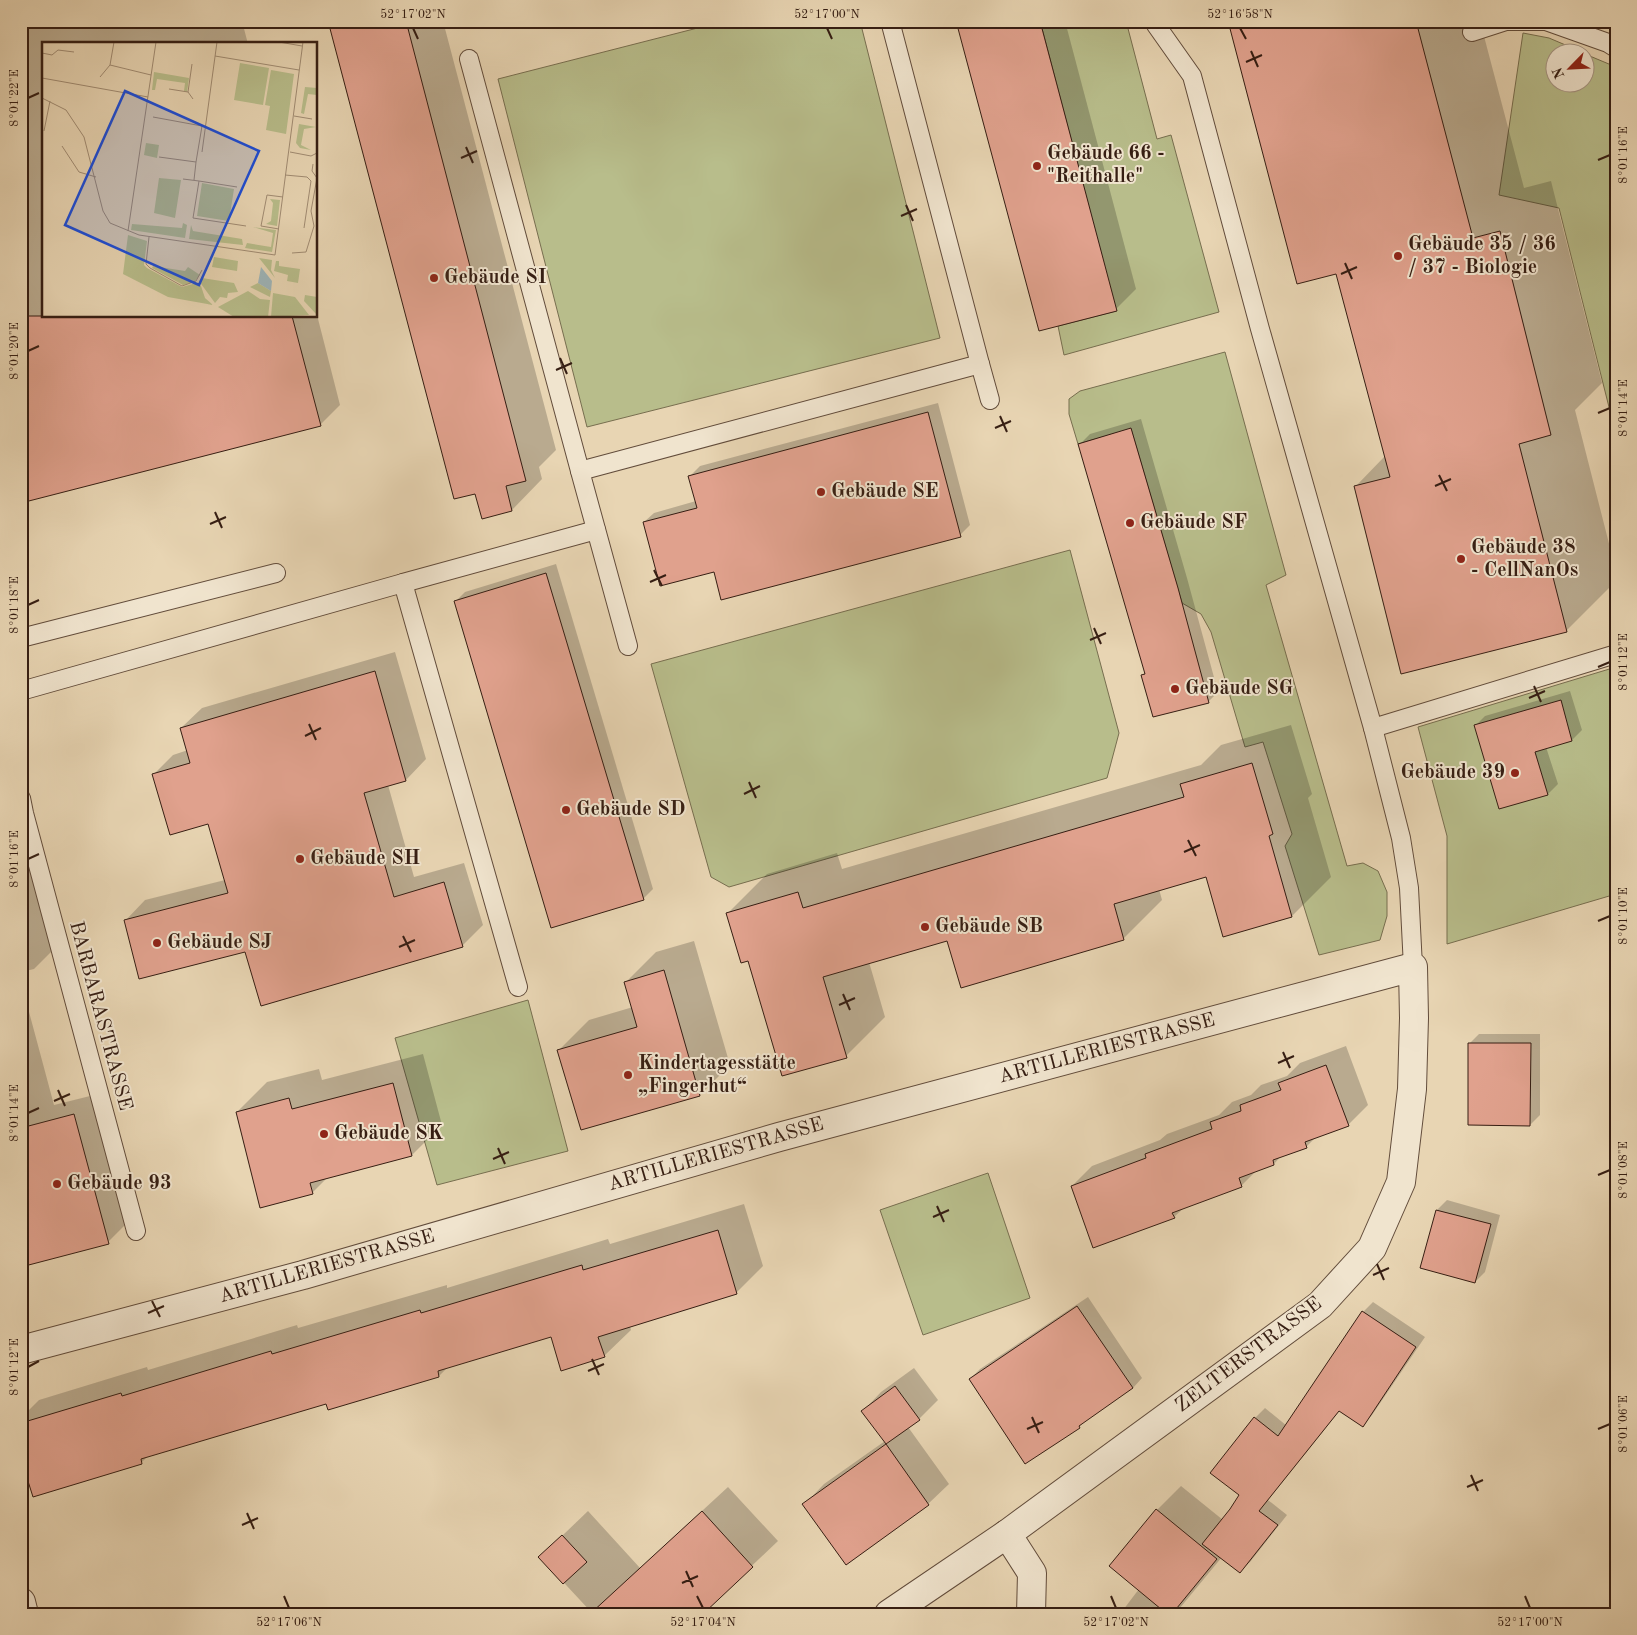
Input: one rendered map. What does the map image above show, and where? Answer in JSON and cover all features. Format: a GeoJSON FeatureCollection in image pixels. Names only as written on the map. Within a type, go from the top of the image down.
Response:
{"type":"FeatureCollection","features":[{"type":"Feature","properties":{"kind":"street","name":"ARTILLERIESTRASSE"},"geometry":{"type":"LineString","coordinates":[[21,1350],[303,1275],[806,1129],[1413,967]]}},
{"type":"Feature","properties":{"kind":"street","name":"ZELTERSTRASSE"},"geometry":{"type":"LineString","coordinates":[[889,1614],[1007,1534],[1320,1305],[1372,1248],[1401,1182],[1412,1089],[1413,967]]}},
{"type":"Feature","properties":{"kind":"street"},"geometry":{"type":"LineString","coordinates":[[1007,1534],[1032,1573],[1031,1614]]}},
{"type":"Feature","properties":{"kind":"street"},"geometry":{"type":"LineString","coordinates":[[21,1602],[24,1614]]}},
{"type":"Feature","properties":{"kind":"lane"},"geometry":{"type":"LineString","coordinates":[[890,21],[990,400]]}},
{"type":"Feature","properties":{"kind":"lane"},"geometry":{"type":"LineString","coordinates":[[1155,21],[1192,76],[1260,330],[1373,728],[1401,838],[1409,888],[1413,967]]}},
{"type":"Feature","properties":{"kind":"lane"},"geometry":{"type":"LineString","coordinates":[[1472,32],[1506,22],[1546,21],[1616,48]]}},
{"type":"Feature","properties":{"kind":"lane"},"geometry":{"type":"LineString","coordinates":[[469,59],[628,646]]}},
{"type":"Feature","properties":{"kind":"lane"},"geometry":{"type":"LineString","coordinates":[[580,471],[980,364]]}},
{"type":"Feature","properties":{"kind":"lane"},"geometry":{"type":"LineString","coordinates":[[21,691],[596,530]]}},
{"type":"Feature","properties":{"kind":"lane"},"geometry":{"type":"LineString","coordinates":[[21,638],[276,573]]}},
{"type":"Feature","properties":{"kind":"lane"},"geometry":{"type":"LineString","coordinates":[[403,583],[518,987]]}},
{"type":"Feature","properties":{"kind":"lane"},"geometry":{"type":"LineString","coordinates":[[1373,728],[1616,654]]}},
{"type":"Feature","properties":{"kind":"lane","name":"BARBARASTRASSE"},"geometry":{"type":"LineString","coordinates":[[22,806],[136,1231]]}},
{"type":"Feature","properties":{"kind":"green space"},"geometry":{"type":"Polygon","coordinates":[[[725,21],[860,21],[940,338],[587,427],[498,79],[725,21]]]}},
{"type":"Feature","properties":{"kind":"green space"},"geometry":{"type":"Polygon","coordinates":[[[1040,21],[1126,21],[1157,139],[1171,135],[1219,312],[1064,355],[1058,326],[1116,311],[1040,21]]]}},
{"type":"Feature","properties":{"kind":"green space"},"geometry":{"type":"Polygon","coordinates":[[[1523,33],[1549,38],[1558,42],[1544,42],[1544,92],[1594,92],[1594,58],[1616,67],[1616,435],[1559,208],[1499,195],[1523,33]]]}},
{"type":"Feature","properties":{"kind":"green space"},"geometry":{"type":"Polygon","coordinates":[[[1225,352],[1286,575],[1266,585],[1347,866],[1363,863],[1378,871],[1387,892],[1387,916],[1380,940],[1319,955],[1285,846],[1292,834],[1263,742],[1245,747],[1211,632],[1201,614],[1182,603],[1131,429],[1078,444],[1069,414],[1069,399],[1080,391],[1225,352]]]}},
{"type":"Feature","properties":{"kind":"green space"},"geometry":{"type":"Polygon","coordinates":[[[1070,550],[1119,733],[1107,778],[729,887],[711,877],[651,664],[1070,550]]]}},
{"type":"Feature","properties":{"kind":"green space"},"geometry":{"type":"Polygon","coordinates":[[[1616,667],[1616,894],[1447,944],[1447,836],[1418,727],[1616,667]]]}},
{"type":"Feature","properties":{"kind":"green space"},"geometry":{"type":"Polygon","coordinates":[[[528,1000],[568,1151],[437,1185],[395,1038],[528,1000]]]}},
{"type":"Feature","properties":{"kind":"green space"},"geometry":{"type":"Polygon","coordinates":[[[988,1173],[1030,1298],[923,1335],[880,1210],[988,1173]]]}},
{"type":"Feature","properties":{"kind":"building","name":"Gebäude SI"},"geometry":{"type":"Polygon","coordinates":[[[328,21],[406,21],[526,481],[506,486],[512,511],[482,519],[475,494],[454,499],[328,21]]]}},
{"type":"Feature","properties":{"kind":"building","name":"Gebäude 66 - \"Reithalle\""},"geometry":{"type":"Polygon","coordinates":[[[956,21],[1040,21],[1117,311],[1039,331],[956,21]]]}},
{"type":"Feature","properties":{"kind":"building","name":"Gebäude 35 / 36 / 37 - Biologie"},"geometry":{"type":"Polygon","coordinates":[[[1228,21],[1416,21],[1473,238],[1500,231],[1551,435],[1519,444],[1567,632],[1401,674],[1354,486],[1390,477],[1336,274],[1297,284],[1228,21]]]}},
{"type":"Feature","properties":{"kind":"building"},"geometry":{"type":"Polygon","coordinates":[[[21,316],[42,316],[42,318],[293,318],[321,426],[21,503],[21,316]]]}},
{"type":"Feature","properties":{"kind":"building","name":"Gebäude SE"},"geometry":{"type":"Polygon","coordinates":[[[928,412],[961,537],[721,600],[714,572],[660,586],[643,522],[697,508],[688,476],[928,412]]]}},
{"type":"Feature","properties":{"kind":"building","name":"Gebäude SF"},"geometry":{"type":"Polygon","coordinates":[[[1131,428],[1178,588],[1209,703],[1153,717],[1141,675],[1145,674],[1078,444],[1131,428]]]}},
{"type":"Feature","properties":{"kind":"building","name":"Gebäude SD"},"geometry":{"type":"Polygon","coordinates":[[[546,573],[644,900],[551,928],[454,601],[546,573]]]}},
{"type":"Feature","properties":{"kind":"building","name":"Gebäude SH"},"geometry":{"type":"Polygon","coordinates":[[[375,671],[406,781],[364,793],[394,897],[444,882],[463,947],[261,1006],[245,952],[139,979],[124,920],[228,893],[208,824],[170,835],[152,774],[190,763],[180,728],[375,671]]]}},
{"type":"Feature","properties":{"kind":"building","name":"Gebäude 39"},"geometry":{"type":"Polygon","coordinates":[[[1561,700],[1572,741],[1535,752],[1548,795],[1499,809],[1474,725],[1561,700]]]}},
{"type":"Feature","properties":{"kind":"building","name":"Gebäude SB"},"geometry":{"type":"Polygon","coordinates":[[[1252,763],[1273,834],[1269,836],[1292,917],[1223,937],[1206,877],[1114,904],[1124,940],[961,988],[947,941],[823,977],[847,1058],[782,1076],[748,961],[741,963],[726,913],[798,892],[803,908],[1184,797],[1180,784],[1252,763]]]}},
{"type":"Feature","properties":{"kind":"building"},"geometry":{"type":"Polygon","coordinates":[[[664,970],[700,1096],[581,1130],[557,1050],[637,1027],[624,982],[664,970]]]}},
{"type":"Feature","properties":{"kind":"building"},"geometry":{"type":"Polygon","coordinates":[[[1468,1043],[1531,1043],[1530,1126],[1468,1125],[1468,1043]]]}},
{"type":"Feature","properties":{"kind":"building"},"geometry":{"type":"Polygon","coordinates":[[[1326,1065],[1349,1126],[1305,1142],[1307,1148],[1273,1160],[1274,1165],[1239,1178],[1242,1187],[1172,1213],[1175,1218],[1093,1248],[1071,1186],[1146,1158],[1145,1154],[1212,1129],[1210,1122],[1241,1111],[1240,1105],[1281,1090],[1278,1083],[1326,1065]]]}},
{"type":"Feature","properties":{"kind":"building","name":"Gebäude SK"},"geometry":{"type":"Polygon","coordinates":[[[393,1083],[412,1156],[310,1183],[313,1194],[260,1208],[236,1112],[289,1098],[292,1109],[393,1083]]]}},
{"type":"Feature","properties":{"kind":"building","name":"Gebäude 93"},"geometry":{"type":"Polygon","coordinates":[[[74,1114],[109,1244],[21,1267],[21,1128],[74,1114]]]}},
{"type":"Feature","properties":{"kind":"building"},"geometry":{"type":"Polygon","coordinates":[[[1436,1210],[1491,1224],[1475,1283],[1420,1268],[1436,1210]]]}},
{"type":"Feature","properties":{"kind":"building"},"geometry":{"type":"Polygon","coordinates":[[[718,1230],[737,1294],[598,1337],[605,1357],[561,1371],[551,1337],[438,1371],[439,1377],[328,1410],[326,1404],[141,1459],[142,1464],[33,1497],[21,1459],[21,1423],[121,1393],[122,1396],[271,1351],[272,1354],[420,1310],[421,1313],[582,1265],[583,1270],[718,1230]]]}},
{"type":"Feature","properties":{"kind":"building"},"geometry":{"type":"Polygon","coordinates":[[[1077,1306],[1133,1388],[1079,1426],[1080,1428],[1025,1464],[969,1379],[1077,1306]]]}},
{"type":"Feature","properties":{"kind":"building"},"geometry":{"type":"Polygon","coordinates":[[[1362,1311],[1416,1347],[1363,1427],[1339,1411],[1259,1511],[1278,1525],[1240,1573],[1202,1544],[1239,1495],[1210,1473],[1254,1417],[1278,1436],[1362,1311]]]}},
{"type":"Feature","properties":{"kind":"building"},"geometry":{"type":"Polygon","coordinates":[[[895,1386],[920,1420],[886,1444],[861,1411],[895,1386]]]}},
{"type":"Feature","properties":{"kind":"building"},"geometry":{"type":"Polygon","coordinates":[[[886,1444],[929,1505],[846,1565],[802,1504],[886,1444]]]}},
{"type":"Feature","properties":{"kind":"building"},"geometry":{"type":"Polygon","coordinates":[[[1156,1509],[1217,1559],[1172,1614],[1167,1614],[1109,1566],[1156,1509]]]}},
{"type":"Feature","properties":{"kind":"building"},"geometry":{"type":"Polygon","coordinates":[[[702,1511],[753,1567],[703,1614],[590,1614],[702,1511]]]}},
{"type":"Feature","properties":{"kind":"building"},"geometry":{"type":"Polygon","coordinates":[[[562,1535],[587,1562],[563,1584],[538,1557],[562,1535]]]}},
{"type":"Feature","properties":{"kind":"place","name":"Gebäude 66 - \"Reithalle\""},"geometry":{"type":"Point","coordinates":[1037,166]}},
{"type":"Feature","properties":{"kind":"place","name":"Gebäude 35 / 36 / 37 - Biologie"},"geometry":{"type":"Point","coordinates":[1398,256]}},
{"type":"Feature","properties":{"kind":"place","name":"Gebäude SI"},"geometry":{"type":"Point","coordinates":[434,278]}},
{"type":"Feature","properties":{"kind":"place","name":"Gebäude SE"},"geometry":{"type":"Point","coordinates":[821,492]}},
{"type":"Feature","properties":{"kind":"place","name":"Gebäude SF"},"geometry":{"type":"Point","coordinates":[1130,523]}},
{"type":"Feature","properties":{"kind":"place","name":"Gebäude 38 - CellNanOs"},"geometry":{"type":"Point","coordinates":[1461,559]}},
{"type":"Feature","properties":{"kind":"place","name":"Gebäude SG"},"geometry":{"type":"Point","coordinates":[1175,689]}},
{"type":"Feature","properties":{"kind":"place","name":"Gebäude 39"},"geometry":{"type":"Point","coordinates":[1515,773]}},
{"type":"Feature","properties":{"kind":"place","name":"Gebäude SD"},"geometry":{"type":"Point","coordinates":[566,810]}},
{"type":"Feature","properties":{"kind":"place","name":"Gebäude SH"},"geometry":{"type":"Point","coordinates":[300,859]}},
{"type":"Feature","properties":{"kind":"place","name":"Gebäude SB"},"geometry":{"type":"Point","coordinates":[925,927]}},
{"type":"Feature","properties":{"kind":"place","name":"Gebäude SJ"},"geometry":{"type":"Point","coordinates":[157,943]}},
{"type":"Feature","properties":{"kind":"place","name":"Kindertagesstätte „Fingerhut“"},"geometry":{"type":"Point","coordinates":[628,1075]}},
{"type":"Feature","properties":{"kind":"place","name":"Gebäude SK"},"geometry":{"type":"Point","coordinates":[324,1134]}},
{"type":"Feature","properties":{"kind":"place","name":"Gebäude 93"},"geometry":{"type":"Point","coordinates":[57,1184]}}]}
